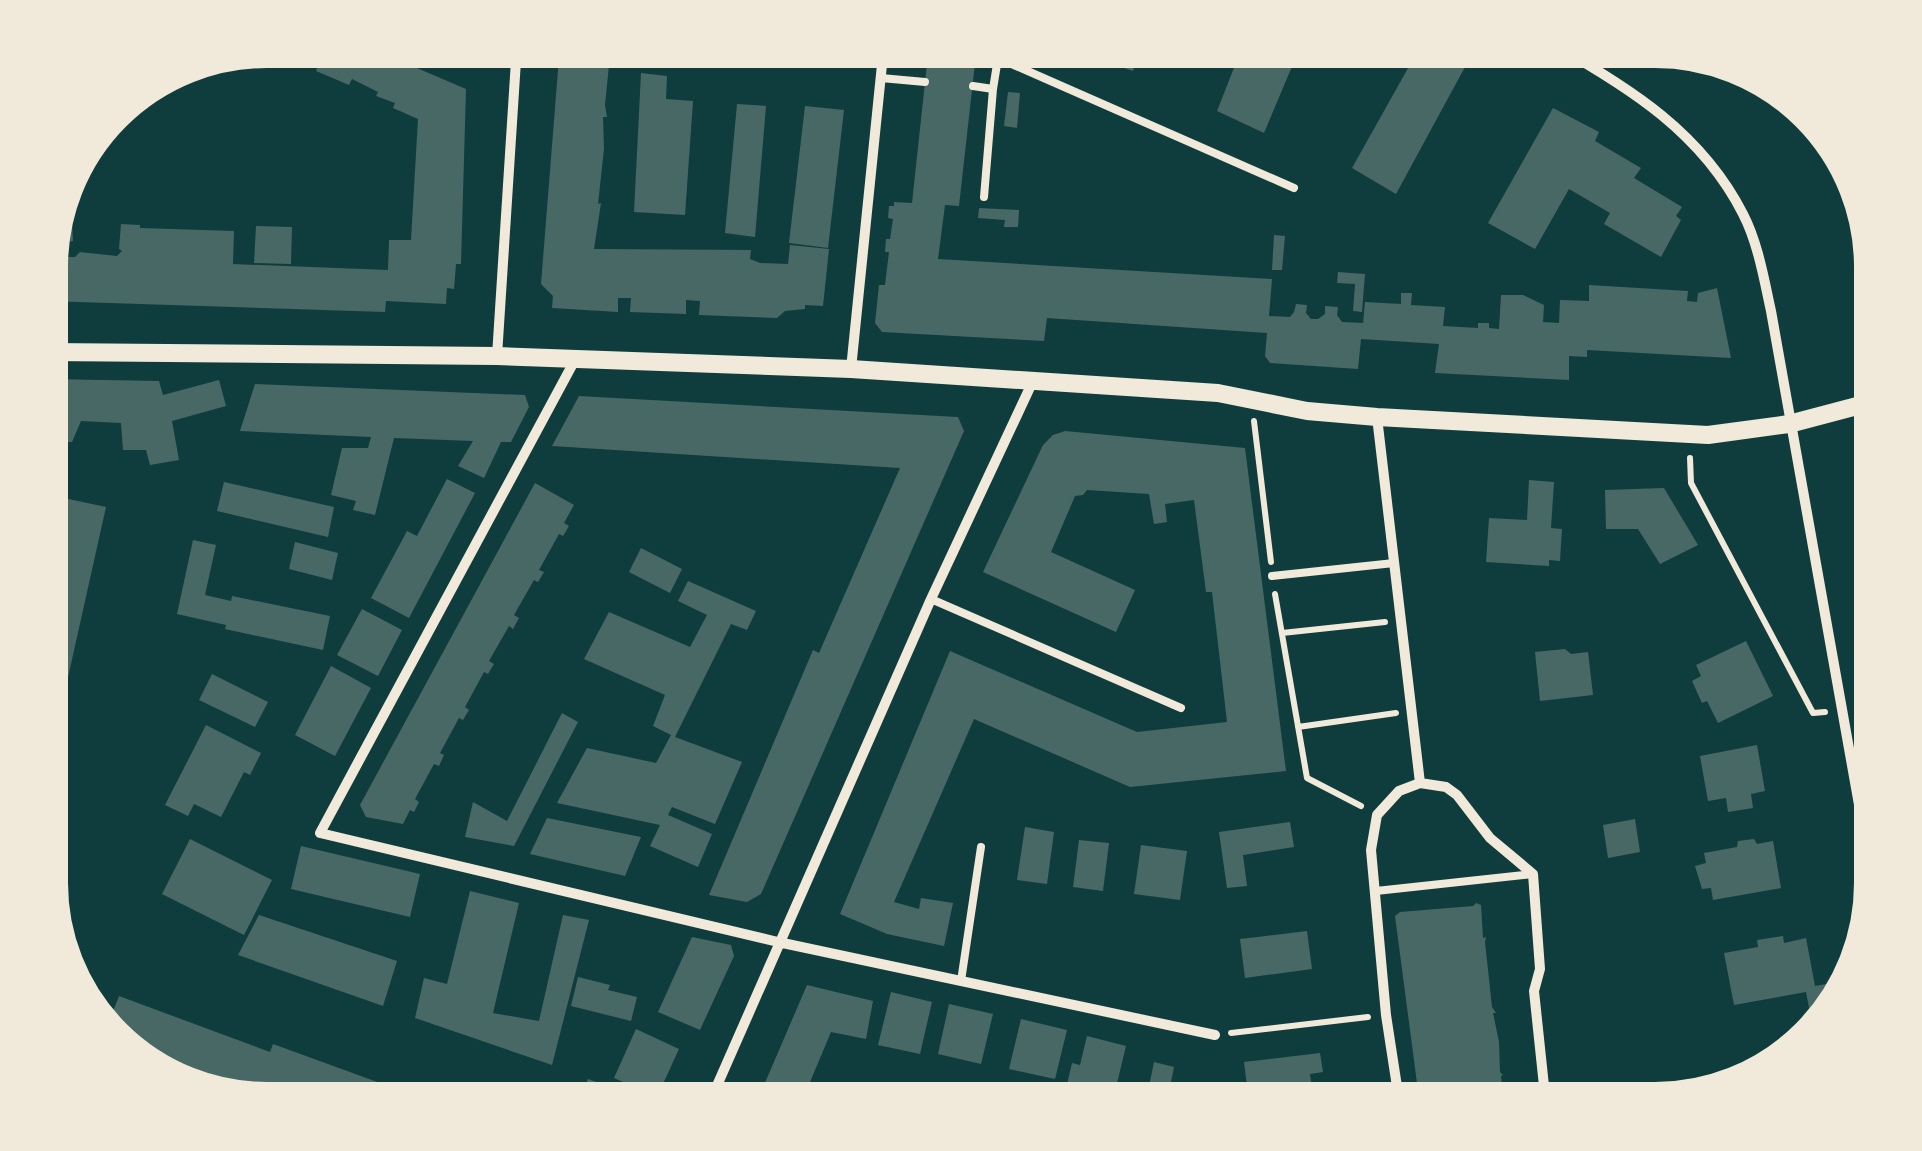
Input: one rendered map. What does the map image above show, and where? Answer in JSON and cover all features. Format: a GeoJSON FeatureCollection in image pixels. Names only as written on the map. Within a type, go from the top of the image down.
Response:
{"type":"FeatureCollection","features":[{"type":"Feature","properties":{"kind":"street"},"geometry":{"type":"LineString","coordinates":[[1583,62],[1638,95],[1680,129],[1726,186],[1744,216],[1761,265],[1859,805]]}},
{"type":"Feature","properties":{"kind":"street"},"geometry":{"type":"LineString","coordinates":[[497,356],[516,63]]}},
{"type":"Feature","properties":{"kind":"street"},"geometry":{"type":"LineString","coordinates":[[851,369],[882,63]]}},
{"type":"Feature","properties":{"kind":"street"},"geometry":{"type":"LineString","coordinates":[[62,352],[497,356],[851,369],[1218,392],[1307,410],[1377,417],[1688,434],[1746,432],[1859,405]]}},
{"type":"Feature","properties":{"kind":"street"},"geometry":{"type":"LineString","coordinates":[[576,358],[320,834],[778,942],[1215,1034]]}},
{"type":"Feature","properties":{"kind":"street"},"geometry":{"type":"LineString","coordinates":[[716,1088],[931,599],[1033,380]]}},
{"type":"Feature","properties":{"kind":"street"},"geometry":{"type":"LineString","coordinates":[[1377,417],[1420,782]]}},
{"type":"Feature","properties":{"kind":"street"},"geometry":{"type":"LineString","coordinates":[[1397,1088],[1386,1015],[1371,850],[1377,815],[1399,792],[1420,782],[1457,795],[1490,838],[1533,874],[1540,970],[1534,990],[1544,1088]]}},
{"type":"Feature","properties":{"kind":"lane"},"geometry":{"type":"LineString","coordinates":[[984,197],[997,62]]}},
{"type":"Feature","properties":{"kind":"lane"},"geometry":{"type":"LineString","coordinates":[[1008,62],[1294,188]]}},
{"type":"Feature","properties":{"kind":"lane"},"geometry":{"type":"LineString","coordinates":[[881,78],[925,82]]}},
{"type":"Feature","properties":{"kind":"lane"},"geometry":{"type":"LineString","coordinates":[[973,86],[993,89]]}},
{"type":"Feature","properties":{"kind":"lane"},"geometry":{"type":"LineString","coordinates":[[1272,576],[1394,563]]}},
{"type":"Feature","properties":{"kind":"lane"},"geometry":{"type":"LineString","coordinates":[[931,599],[1181,708]]}},
{"type":"Feature","properties":{"kind":"lane"},"geometry":{"type":"LineString","coordinates":[[961,980],[981,846]]}},
{"type":"Feature","properties":{"kind":"lane"},"geometry":{"type":"LineString","coordinates":[[1376,891],[1533,874]]}},
{"type":"Feature","properties":{"kind":"path"},"geometry":{"type":"LineString","coordinates":[[1252,400],[1272,576],[1307,778],[1377,815]]}},
{"type":"Feature","properties":{"kind":"path"},"geometry":{"type":"LineString","coordinates":[[1688,434],[1692,483],[1813,713],[1842,710]]}},
{"type":"Feature","properties":{"kind":"path"},"geometry":{"type":"LineString","coordinates":[[1282,633],[1401,620]]}},
{"type":"Feature","properties":{"kind":"path"},"geometry":{"type":"LineString","coordinates":[[1298,727],[1412,710]]}},
{"type":"Feature","properties":{"kind":"path"},"geometry":{"type":"LineString","coordinates":[[1215,1034],[1386,1015]]}},
{"type":"Feature","properties":{"kind":"building"},"geometry":{"type":"Polygon","coordinates":[[[975,62],[959,206],[945,205],[938,259],[1272,279],[1269,316],[1290,317],[1296,304],[1307,305],[1306,313],[1311,319],[1318,319],[1325,314],[1325,306],[1338,307],[1337,315],[1342,322],[1363,323],[1365,302],[1401,304],[1401,293],[1412,293],[1411,305],[1445,307],[1443,326],[1478,328],[1478,323],[1489,323],[1489,328],[1499,329],[1501,295],[1523,295],[1544,305],[1543,322],[1559,323],[1560,300],[1589,301],[1589,285],[1688,291],[1687,301],[1697,302],[1698,293],[1717,288],[1731,358],[1587,350],[1587,357],[1569,356],[1569,380],[1435,373],[1439,344],[1361,339],[1358,369],[1270,363],[1265,356],[1267,333],[1047,318],[1044,341],[882,332],[875,323],[879,285],[885,285],[889,252],[885,252],[886,239],[890,239],[893,219],[888,218],[889,206],[894,206],[894,202],[912,203],[927,63],[975,62]]]}},
{"type":"Feature","properties":{"kind":"building"},"geometry":{"type":"Polygon","coordinates":[[[1108,62],[1135,62],[1133,71],[1108,62]]]}},
{"type":"Feature","properties":{"kind":"building"},"geometry":{"type":"Polygon","coordinates":[[[1236,62],[1294,62],[1264,133],[1217,111],[1236,62]]]}},
{"type":"Feature","properties":{"kind":"building"},"geometry":{"type":"Polygon","coordinates":[[[1411,62],[1468,62],[1396,194],[1352,168],[1411,62]]]}},
{"type":"Feature","properties":{"kind":"building"},"geometry":{"type":"Polygon","coordinates":[[[313,63],[405,63],[466,89],[461,264],[456,264],[454,289],[447,288],[446,304],[386,301],[385,312],[62,301],[64,241],[71,209],[73,241],[65,249],[68,257],[80,252],[117,256],[122,251],[121,224],[234,231],[233,264],[388,270],[389,240],[411,240],[418,119],[393,108],[395,103],[376,96],[378,92],[352,79],[349,85],[316,71],[318,65],[313,63]]]}},
{"type":"Feature","properties":{"kind":"building"},"geometry":{"type":"Polygon","coordinates":[[[559,63],[609,63],[598,204],[601,203],[594,249],[751,250],[750,259],[760,263],[788,264],[790,245],[829,249],[823,306],[805,305],[805,309],[785,311],[777,318],[699,315],[700,301],[686,300],[686,314],[630,312],[631,298],[618,298],[618,312],[552,308],[553,296],[541,284],[559,63]]]}},
{"type":"Feature","properties":{"kind":"building"},"geometry":{"type":"Polygon","coordinates":[[[641,73],[667,76],[666,99],[693,101],[685,215],[634,212],[641,73]]]}},
{"type":"Feature","properties":{"kind":"building"},"geometry":{"type":"Polygon","coordinates":[[[1008,92],[1020,93],[1017,128],[1004,126],[1008,92]]]}},
{"type":"Feature","properties":{"kind":"building"},"geometry":{"type":"Polygon","coordinates":[[[737,104],[766,106],[755,237],[725,233],[737,104]]]}},
{"type":"Feature","properties":{"kind":"building"},"geometry":{"type":"Polygon","coordinates":[[[805,106],[844,110],[828,248],[789,243],[805,106]]]}},
{"type":"Feature","properties":{"kind":"building"},"geometry":{"type":"Polygon","coordinates":[[[1553,108],[1599,132],[1595,141],[1641,168],[1634,178],[1682,207],[1676,216],[1681,220],[1661,257],[1604,224],[1610,213],[1569,189],[1535,249],[1488,223],[1553,108]]]}},
{"type":"Feature","properties":{"kind":"building"},"geometry":{"type":"Polygon","coordinates":[[[979,208],[1019,210],[1018,227],[1004,227],[1005,220],[978,218],[979,208]]]}},
{"type":"Feature","properties":{"kind":"building"},"geometry":{"type":"Polygon","coordinates":[[[256,226],[292,227],[291,264],[254,263],[256,226]]]}},
{"type":"Feature","properties":{"kind":"building"},"geometry":{"type":"Polygon","coordinates":[[[1274,235],[1285,236],[1282,270],[1272,270],[1274,235]]]}},
{"type":"Feature","properties":{"kind":"building"},"geometry":{"type":"Polygon","coordinates":[[[1338,272],[1365,274],[1362,312],[1353,311],[1355,284],[1337,283],[1338,272]]]}},
{"type":"Feature","properties":{"kind":"building"},"geometry":{"type":"Polygon","coordinates":[[[62,379],[159,381],[163,395],[219,380],[226,406],[172,421],[179,460],[150,465],[146,450],[123,450],[121,423],[81,421],[72,442],[62,442],[62,379]]]}},
{"type":"Feature","properties":{"kind":"building"},"geometry":{"type":"Polygon","coordinates":[[[255,384],[525,395],[529,407],[511,442],[501,442],[484,478],[458,466],[473,441],[394,438],[375,515],[353,510],[356,501],[331,495],[342,448],[368,448],[371,437],[240,431],[255,384]]]}},
{"type":"Feature","properties":{"kind":"building"},"geometry":{"type":"Polygon","coordinates":[[[579,396],[958,417],[964,431],[761,894],[747,902],[709,895],[813,650],[819,653],[900,468],[552,446],[579,396]]]}},
{"type":"Feature","properties":{"kind":"building"},"geometry":{"type":"Polygon","coordinates":[[[1065,431],[1245,448],[1286,771],[1130,787],[974,719],[894,902],[919,909],[921,898],[953,903],[944,946],[887,934],[840,914],[950,651],[1137,732],[1227,722],[1212,592],[1206,592],[1194,500],[1165,504],[1167,522],[1154,524],[1149,494],[1087,490],[1075,496],[1051,552],[1135,590],[1116,632],[983,572],[1043,445],[1053,435],[1065,431]]]}},
{"type":"Feature","properties":{"kind":"building"},"geometry":{"type":"Polygon","coordinates":[[[447,479],[475,493],[409,618],[371,598],[407,531],[417,536],[447,479]]]}},
{"type":"Feature","properties":{"kind":"building"},"geometry":{"type":"Polygon","coordinates":[[[1529,480],[1554,482],[1551,528],[1562,529],[1560,561],[1549,560],[1549,566],[1486,562],[1489,518],[1527,520],[1529,480]]]}},
{"type":"Feature","properties":{"kind":"building"},"geometry":{"type":"Polygon","coordinates":[[[224,482],[334,507],[328,537],[217,511],[224,482]]]}},
{"type":"Feature","properties":{"kind":"building"},"geometry":{"type":"Polygon","coordinates":[[[535,483],[574,505],[564,523],[569,526],[563,536],[559,534],[539,570],[544,572],[538,582],[534,580],[514,615],[519,618],[513,629],[509,626],[489,661],[494,664],[488,674],[484,672],[465,707],[469,710],[463,720],[459,718],[440,753],[444,755],[439,766],[434,764],[415,799],[419,802],[414,812],[410,810],[403,824],[366,817],[360,805],[535,483]]]}},
{"type":"Feature","properties":{"kind":"building"},"geometry":{"type":"Polygon","coordinates":[[[1664,488],[1698,545],[1660,564],[1638,529],[1606,529],[1605,490],[1664,488]]]}},
{"type":"Feature","properties":{"kind":"building"},"geometry":{"type":"Polygon","coordinates":[[[62,498],[106,507],[62,704],[62,498]]]}},
{"type":"Feature","properties":{"kind":"building"},"geometry":{"type":"Polygon","coordinates":[[[193,540],[216,545],[205,595],[231,601],[232,596],[330,616],[323,650],[225,629],[226,625],[177,614],[193,540]]]}},
{"type":"Feature","properties":{"kind":"building"},"geometry":{"type":"Polygon","coordinates":[[[295,542],[338,553],[332,580],[289,569],[295,542]]]}},
{"type":"Feature","properties":{"kind":"building"},"geometry":{"type":"Polygon","coordinates":[[[641,548],[682,569],[670,593],[629,572],[641,548]]]}},
{"type":"Feature","properties":{"kind":"building"},"geometry":{"type":"Polygon","coordinates":[[[688,581],[756,611],[747,630],[731,624],[675,737],[742,762],[715,824],[672,807],[668,815],[712,834],[698,867],[650,846],[660,825],[557,803],[587,748],[656,763],[671,735],[653,726],[665,695],[584,659],[609,612],[690,647],[707,615],[678,601],[688,581]]]}},
{"type":"Feature","properties":{"kind":"building"},"geometry":{"type":"Polygon","coordinates":[[[362,609],[402,630],[378,676],[337,655],[362,609]]]}},
{"type":"Feature","properties":{"kind":"building"},"geometry":{"type":"Polygon","coordinates":[[[1746,641],[1773,696],[1718,723],[1707,701],[1702,703],[1692,681],[1701,676],[1696,665],[1746,641]]]}},
{"type":"Feature","properties":{"kind":"building"},"geometry":{"type":"Polygon","coordinates":[[[1565,649],[1571,654],[1588,652],[1593,695],[1540,701],[1535,652],[1565,649]]]}},
{"type":"Feature","properties":{"kind":"building"},"geometry":{"type":"Polygon","coordinates":[[[331,666],[371,688],[335,756],[295,735],[331,666]]]}},
{"type":"Feature","properties":{"kind":"building"},"geometry":{"type":"Polygon","coordinates":[[[212,674],[268,702],[255,727],[199,700],[212,674]]]}},
{"type":"Feature","properties":{"kind":"building"},"geometry":{"type":"Polygon","coordinates":[[[562,713],[578,722],[514,846],[465,837],[473,802],[507,821],[562,713]]]}},
{"type":"Feature","properties":{"kind":"building"},"geometry":{"type":"Polygon","coordinates":[[[206,725],[261,753],[250,775],[244,772],[221,817],[194,804],[188,816],[165,805],[206,725]]]}},
{"type":"Feature","properties":{"kind":"building"},"geometry":{"type":"Polygon","coordinates":[[[1757,745],[1765,791],[1751,794],[1753,808],[1728,812],[1726,798],[1708,801],[1700,756],[1757,745]]]}},
{"type":"Feature","properties":{"kind":"building"},"geometry":{"type":"Polygon","coordinates":[[[547,818],[641,837],[625,876],[530,854],[547,818]]]}},
{"type":"Feature","properties":{"kind":"building"},"geometry":{"type":"Polygon","coordinates":[[[1635,819],[1640,852],[1608,858],[1603,825],[1635,819]]]}},
{"type":"Feature","properties":{"kind":"building"},"geometry":{"type":"Polygon","coordinates":[[[1290,822],[1294,847],[1243,855],[1247,886],[1227,888],[1219,832],[1290,822]]]}},
{"type":"Feature","properties":{"kind":"building"},"geometry":{"type":"Polygon","coordinates":[[[1025,827],[1054,832],[1047,884],[1017,880],[1025,827]]]}},
{"type":"Feature","properties":{"kind":"building"},"geometry":{"type":"Polygon","coordinates":[[[190,839],[272,880],[244,935],[162,894],[190,839]]]}},
{"type":"Feature","properties":{"kind":"building"},"geometry":{"type":"Polygon","coordinates":[[[1754,839],[1757,844],[1773,841],[1781,888],[1713,900],[1711,888],[1702,889],[1695,866],[1706,863],[1704,853],[1737,847],[1738,841],[1754,839]]]}},
{"type":"Feature","properties":{"kind":"building"},"geometry":{"type":"Polygon","coordinates":[[[1079,840],[1109,843],[1103,891],[1073,887],[1079,840]]]}},
{"type":"Feature","properties":{"kind":"building"},"geometry":{"type":"Polygon","coordinates":[[[1141,845],[1187,851],[1180,900],[1134,894],[1141,845]]]}},
{"type":"Feature","properties":{"kind":"building"},"geometry":{"type":"Polygon","coordinates":[[[301,846],[420,874],[410,917],[291,889],[301,846]]]}},
{"type":"Feature","properties":{"kind":"building"},"geometry":{"type":"Polygon","coordinates":[[[470,891],[519,903],[493,1013],[539,1021],[563,915],[589,920],[552,1065],[415,1018],[424,978],[447,984],[470,891]]]}},
{"type":"Feature","properties":{"kind":"building"},"geometry":{"type":"Polygon","coordinates":[[[1481,905],[1502,1088],[1418,1088],[1395,916],[1400,912],[1481,905]]]}},
{"type":"Feature","properties":{"kind":"building"},"geometry":{"type":"Polygon","coordinates":[[[259,915],[397,961],[383,1006],[238,955],[259,915]]]}},
{"type":"Feature","properties":{"kind":"building"},"geometry":{"type":"Polygon","coordinates":[[[1307,931],[1312,969],[1245,978],[1240,939],[1307,931]]]}},
{"type":"Feature","properties":{"kind":"building"},"geometry":{"type":"Polygon","coordinates":[[[1783,936],[1784,943],[1806,938],[1815,986],[1832,985],[1810,1015],[1806,992],[1734,1005],[1724,953],[1758,947],[1757,940],[1783,936]]]}},
{"type":"Feature","properties":{"kind":"building"},"geometry":{"type":"Polygon","coordinates":[[[692,937],[731,945],[734,956],[700,1030],[658,1012],[692,937]]]}},
{"type":"Feature","properties":{"kind":"building"},"geometry":{"type":"Polygon","coordinates":[[[578,977],[637,997],[631,1021],[571,1006],[578,977]]]}},
{"type":"Feature","properties":{"kind":"building"},"geometry":{"type":"Polygon","coordinates":[[[807,985],[873,1001],[866,1039],[831,1032],[808,1088],[763,1088],[807,985]]]}},
{"type":"Feature","properties":{"kind":"building"},"geometry":{"type":"Polygon","coordinates":[[[891,992],[932,1002],[920,1054],[878,1045],[891,992]]]}},
{"type":"Feature","properties":{"kind":"building"},"geometry":{"type":"Polygon","coordinates":[[[119,996],[270,1052],[273,1044],[394,1088],[268,1088],[215,1082],[165,1061],[132,1038],[111,1016],[119,996]]]}},
{"type":"Feature","properties":{"kind":"building"},"geometry":{"type":"Polygon","coordinates":[[[949,1004],[993,1014],[981,1064],[938,1054],[949,1004]]]}},
{"type":"Feature","properties":{"kind":"building"},"geometry":{"type":"Polygon","coordinates":[[[1021,1019],[1067,1030],[1055,1079],[1009,1069],[1021,1019]]]}},
{"type":"Feature","properties":{"kind":"building"},"geometry":{"type":"Polygon","coordinates":[[[636,1029],[679,1049],[661,1088],[637,1088],[614,1078],[636,1029]]]}},
{"type":"Feature","properties":{"kind":"building"},"geometry":{"type":"Polygon","coordinates":[[[1087,1036],[1126,1046],[1116,1088],[1066,1088],[1072,1063],[1080,1065],[1087,1036]]]}},
{"type":"Feature","properties":{"kind":"building"},"geometry":{"type":"Polygon","coordinates":[[[1320,1053],[1323,1072],[1310,1074],[1312,1088],[1247,1088],[1244,1062],[1320,1053]]]}},
{"type":"Feature","properties":{"kind":"building"},"geometry":{"type":"Polygon","coordinates":[[[1154,1062],[1174,1067],[1171,1082],[1200,1088],[1149,1088],[1154,1062]]]}},
{"type":"Feature","properties":{"kind":"building"},"geometry":{"type":"Polygon","coordinates":[[[588,1079],[613,1088],[585,1088],[588,1079]]]}}]}
